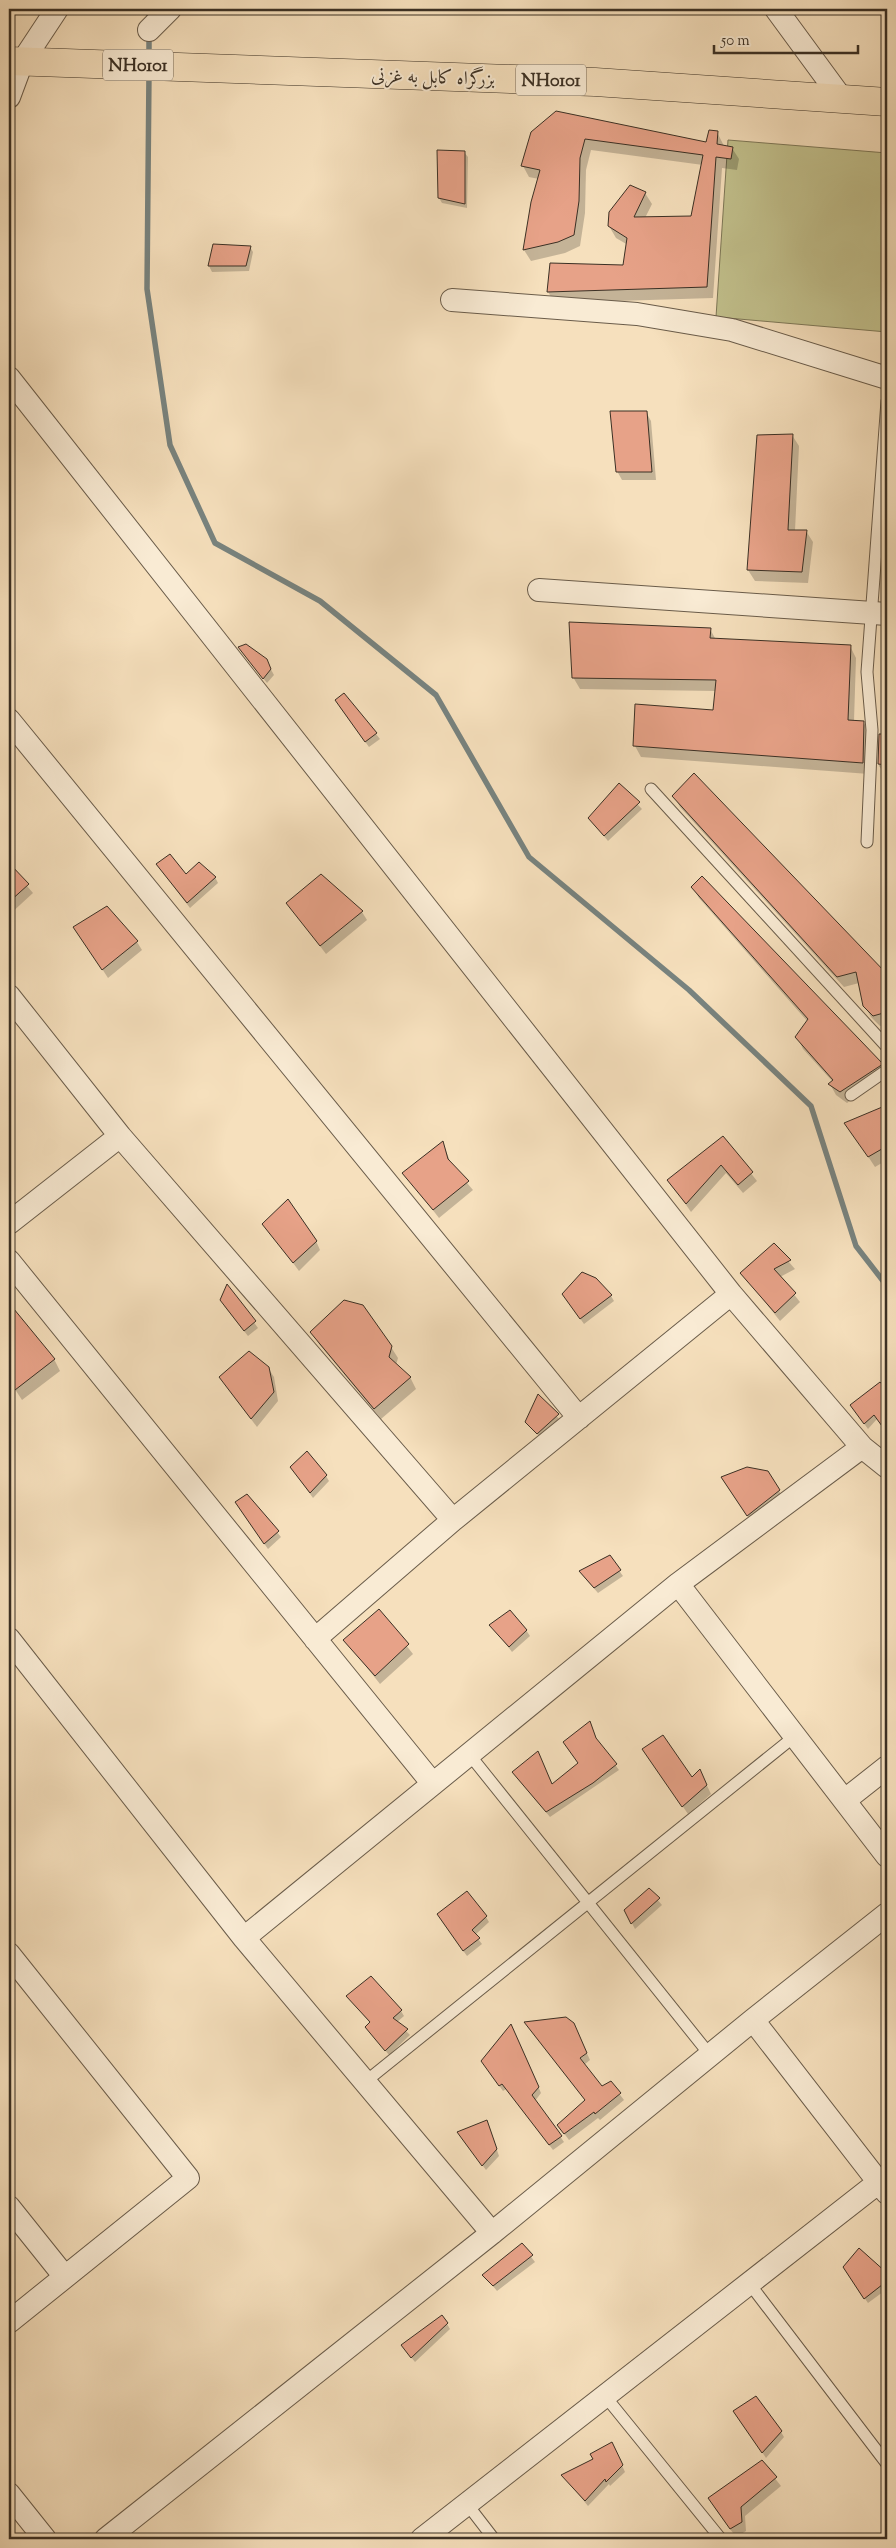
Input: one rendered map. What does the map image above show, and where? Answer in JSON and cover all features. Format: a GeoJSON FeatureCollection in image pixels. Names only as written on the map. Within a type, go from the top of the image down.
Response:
{"type":"FeatureCollection","features":[{"type":"Feature","properties":{"kind":"highway","name":"بزرگراه کابل به غزنی"},"geometry":{"type":"LineString","coordinates":[[16,62],[61,62],[595,82],[887,102]]}},
{"type":"Feature","properties":{"kind":"street"},"geometry":{"type":"LineString","coordinates":[[9,97],[16,62],[58,9]]}},
{"type":"Feature","properties":{"kind":"street"},"geometry":{"type":"LineString","coordinates":[[149,30],[170,9]]}},
{"type":"Feature","properties":{"kind":"street"},"geometry":{"type":"LineString","coordinates":[[776,9],[842,99]]}},
{"type":"Feature","properties":{"kind":"street"},"geometry":{"type":"LineString","coordinates":[[452,300],[637,314],[732,330],[887,378]]}},
{"type":"Feature","properties":{"kind":"street"},"geometry":{"type":"LineString","coordinates":[[9,378],[731,1294],[862,1447],[887,1467]]}},
{"type":"Feature","properties":{"kind":"street"},"geometry":{"type":"LineString","coordinates":[[539,590],[879,613]]}},
{"type":"Feature","properties":{"kind":"street"},"geometry":{"type":"LineString","coordinates":[[9,720],[579,1418]]}},
{"type":"Feature","properties":{"kind":"street"},"geometry":{"type":"LineString","coordinates":[[9,996],[120,1136],[454,1520]]}},
{"type":"Feature","properties":{"kind":"street"},"geometry":{"type":"LineString","coordinates":[[9,1223],[120,1136]]}},
{"type":"Feature","properties":{"kind":"street"},"geometry":{"type":"LineString","coordinates":[[9,1261],[433,1784]]}},
{"type":"Feature","properties":{"kind":"street"},"geometry":{"type":"LineString","coordinates":[[316,1639],[454,1520],[731,1294]]}},
{"type":"Feature","properties":{"kind":"street"},"geometry":{"type":"LineString","coordinates":[[244,1938],[678,1584],[862,1447]]}},
{"type":"Feature","properties":{"kind":"street"},"geometry":{"type":"LineString","coordinates":[[678,1584],[887,1856]]}},
{"type":"Feature","properties":{"kind":"street"},"geometry":{"type":"LineString","coordinates":[[9,1639],[244,1938],[492,2233]]}},
{"type":"Feature","properties":{"kind":"street"},"geometry":{"type":"LineString","coordinates":[[845,1800],[887,1767]]}},
{"type":"Feature","properties":{"kind":"street"},"geometry":{"type":"LineString","coordinates":[[106,2539],[492,2233],[710,2054],[887,1914]]}},
{"type":"Feature","properties":{"kind":"street"},"geometry":{"type":"LineString","coordinates":[[9,1954],[188,2178],[9,2322]]}},
{"type":"Feature","properties":{"kind":"street"},"geometry":{"type":"LineString","coordinates":[[422,2539],[749,2283],[883,2188],[753,2020]]}},
{"type":"Feature","properties":{"kind":"street"},"geometry":{"type":"LineString","coordinates":[[9,2207],[65,2277]]}},
{"type":"Feature","properties":{"kind":"street"},"geometry":{"type":"LineString","coordinates":[[9,2494],[45,2539]]}},
{"type":"Feature","properties":{"kind":"lane"},"geometry":{"type":"LineString","coordinates":[[866,842],[872,730],[867,672],[879,613],[887,401]]}},
{"type":"Feature","properties":{"kind":"lane"},"geometry":{"type":"LineString","coordinates":[[651,789],[887,1047]]}},
{"type":"Feature","properties":{"kind":"lane"},"geometry":{"type":"LineString","coordinates":[[851,1096],[887,1070]]}},
{"type":"Feature","properties":{"kind":"lane"},"geometry":{"type":"LineString","coordinates":[[365,2082],[794,1736]]}},
{"type":"Feature","properties":{"kind":"lane"},"geometry":{"type":"LineString","coordinates":[[469,1754],[710,2054]]}},
{"type":"Feature","properties":{"kind":"lane"},"geometry":{"type":"LineString","coordinates":[[749,2283],[887,2464]]}},
{"type":"Feature","properties":{"kind":"lane"},"geometry":{"type":"LineString","coordinates":[[605,2396],[721,2539]]}},
{"type":"Feature","properties":{"kind":"lane"},"geometry":{"type":"LineString","coordinates":[[467,2504],[494,2539]]}},
{"type":"Feature","properties":{"kind":"shaded area"},"geometry":{"type":"Polygon","coordinates":[[[728,140],[887,153],[887,332],[716,317],[728,140]]]}},
{"type":"Feature","properties":{"kind":"building"},"geometry":{"type":"Polygon","coordinates":[[[556,111],[706,142],[709,130],[718,131],[717,144],[733,147],[731,159],[716,157],[707,287],[547,292],[550,263],[623,265],[627,238],[608,226],[609,212],[630,185],[646,192],[634,217],[691,216],[703,155],[585,139],[580,158],[579,201],[574,235],[558,242],[523,250],[531,202],[540,170],[521,166],[531,132],[556,111]]]}},
{"type":"Feature","properties":{"kind":"building"},"geometry":{"type":"Polygon","coordinates":[[[437,150],[465,151],[465,204],[438,198],[437,150]]]}},
{"type":"Feature","properties":{"kind":"building"},"geometry":{"type":"Polygon","coordinates":[[[213,244],[251,246],[246,266],[208,266],[213,244]]]}},
{"type":"Feature","properties":{"kind":"building"},"geometry":{"type":"Polygon","coordinates":[[[610,411],[647,411],[652,472],[616,472],[610,411]]]}},
{"type":"Feature","properties":{"kind":"building"},"geometry":{"type":"Polygon","coordinates":[[[793,434],[788,530],[807,530],[802,572],[747,570],[757,435],[793,434]]]}},
{"type":"Feature","properties":{"kind":"building"},"geometry":{"type":"Polygon","coordinates":[[[569,622],[711,628],[710,638],[851,645],[848,720],[864,721],[863,763],[633,746],[635,704],[713,710],[716,680],[572,678],[569,622]]]}},
{"type":"Feature","properties":{"kind":"building"},"geometry":{"type":"Polygon","coordinates":[[[246,644],[267,659],[271,669],[263,679],[238,647],[246,644]]]}},
{"type":"Feature","properties":{"kind":"building"},"geometry":{"type":"Polygon","coordinates":[[[344,693],[377,733],[365,742],[335,700],[344,693]]]}},
{"type":"Feature","properties":{"kind":"building"},"geometry":{"type":"Polygon","coordinates":[[[879,734],[887,734],[887,765],[878,764],[879,734]]]}},
{"type":"Feature","properties":{"kind":"building"},"geometry":{"type":"Polygon","coordinates":[[[694,773],[887,974],[887,1012],[873,1016],[863,1006],[856,972],[837,977],[672,796],[694,773]]]}},
{"type":"Feature","properties":{"kind":"building"},"geometry":{"type":"Polygon","coordinates":[[[619,783],[640,802],[604,836],[588,818],[619,783]]]}},
{"type":"Feature","properties":{"kind":"building"},"geometry":{"type":"Polygon","coordinates":[[[170,854],[186,874],[199,862],[216,877],[187,903],[156,864],[170,854]]]}},
{"type":"Feature","properties":{"kind":"building"},"geometry":{"type":"Polygon","coordinates":[[[9,863],[29,884],[9,902],[9,863]]]}},
{"type":"Feature","properties":{"kind":"building"},"geometry":{"type":"Polygon","coordinates":[[[321,874],[363,911],[320,946],[286,903],[321,874]]]}},
{"type":"Feature","properties":{"kind":"building"},"geometry":{"type":"Polygon","coordinates":[[[702,876],[883,1064],[840,1092],[828,1084],[833,1080],[795,1037],[808,1019],[691,887],[702,876]]]}},
{"type":"Feature","properties":{"kind":"building"},"geometry":{"type":"Polygon","coordinates":[[[107,906],[138,941],[102,970],[73,927],[107,906]]]}},
{"type":"Feature","properties":{"kind":"building"},"geometry":{"type":"Polygon","coordinates":[[[887,1105],[887,1146],[868,1157],[844,1123],[887,1105]]]}},
{"type":"Feature","properties":{"kind":"building"},"geometry":{"type":"Polygon","coordinates":[[[723,1136],[753,1172],[738,1185],[721,1165],[686,1204],[667,1180],[723,1136]]]}},
{"type":"Feature","properties":{"kind":"building"},"geometry":{"type":"Polygon","coordinates":[[[443,1141],[448,1159],[469,1181],[433,1210],[402,1173],[443,1141]]]}},
{"type":"Feature","properties":{"kind":"building"},"geometry":{"type":"Polygon","coordinates":[[[288,1199],[317,1241],[293,1263],[262,1224],[288,1199]]]}},
{"type":"Feature","properties":{"kind":"building"},"geometry":{"type":"Polygon","coordinates":[[[774,1243],[791,1260],[774,1269],[796,1293],[775,1313],[740,1273],[774,1243]]]}},
{"type":"Feature","properties":{"kind":"building"},"geometry":{"type":"Polygon","coordinates":[[[582,1272],[596,1278],[612,1295],[580,1319],[562,1294],[582,1272]]]}},
{"type":"Feature","properties":{"kind":"building"},"geometry":{"type":"Polygon","coordinates":[[[227,1284],[256,1321],[244,1331],[220,1300],[227,1284]]]}},
{"type":"Feature","properties":{"kind":"building"},"geometry":{"type":"Polygon","coordinates":[[[344,1300],[363,1305],[392,1346],[389,1357],[411,1377],[374,1409],[310,1332],[344,1300]]]}},
{"type":"Feature","properties":{"kind":"building"},"geometry":{"type":"Polygon","coordinates":[[[9,1303],[55,1359],[15,1390],[9,1380],[9,1303]]]}},
{"type":"Feature","properties":{"kind":"building"},"geometry":{"type":"Polygon","coordinates":[[[249,1351],[269,1367],[274,1392],[251,1419],[219,1377],[249,1351]]]}},
{"type":"Feature","properties":{"kind":"building"},"geometry":{"type":"Polygon","coordinates":[[[880,1382],[887,1390],[887,1433],[874,1415],[864,1424],[850,1405],[880,1382]]]}},
{"type":"Feature","properties":{"kind":"building"},"geometry":{"type":"Polygon","coordinates":[[[538,1394],[559,1414],[537,1434],[525,1422],[538,1394]]]}},
{"type":"Feature","properties":{"kind":"building"},"geometry":{"type":"Polygon","coordinates":[[[307,1451],[327,1475],[310,1493],[290,1467],[307,1451]]]}},
{"type":"Feature","properties":{"kind":"building"},"geometry":{"type":"Polygon","coordinates":[[[747,1467],[768,1471],[780,1490],[747,1516],[721,1477],[747,1467]]]}},
{"type":"Feature","properties":{"kind":"building"},"geometry":{"type":"Polygon","coordinates":[[[247,1494],[279,1531],[264,1544],[235,1502],[247,1494]]]}},
{"type":"Feature","properties":{"kind":"building"},"geometry":{"type":"Polygon","coordinates":[[[610,1555],[621,1570],[594,1588],[579,1571],[610,1555]]]}},
{"type":"Feature","properties":{"kind":"building"},"geometry":{"type":"Polygon","coordinates":[[[379,1609],[409,1644],[375,1676],[343,1640],[379,1609]]]}},
{"type":"Feature","properties":{"kind":"building"},"geometry":{"type":"Polygon","coordinates":[[[510,1610],[527,1630],[509,1647],[489,1625],[510,1610]]]}},
{"type":"Feature","properties":{"kind":"building"},"geometry":{"type":"Polygon","coordinates":[[[590,1721],[596,1738],[617,1764],[593,1783],[546,1812],[512,1772],[538,1751],[552,1784],[578,1763],[563,1742],[590,1721]]]}},
{"type":"Feature","properties":{"kind":"building"},"geometry":{"type":"Polygon","coordinates":[[[663,1735],[692,1777],[700,1769],[707,1785],[682,1807],[642,1749],[663,1735]]]}},
{"type":"Feature","properties":{"kind":"building"},"geometry":{"type":"Polygon","coordinates":[[[649,1888],[660,1898],[631,1924],[624,1910],[649,1888]]]}},
{"type":"Feature","properties":{"kind":"building"},"geometry":{"type":"Polygon","coordinates":[[[467,1891],[487,1916],[472,1930],[480,1938],[463,1951],[437,1914],[467,1891]]]}},
{"type":"Feature","properties":{"kind":"building"},"geometry":{"type":"Polygon","coordinates":[[[371,1976],[402,2010],[393,2018],[408,2029],[385,2051],[365,2027],[370,2022],[346,1996],[371,1976]]]}},
{"type":"Feature","properties":{"kind":"building"},"geometry":{"type":"Polygon","coordinates":[[[566,2017],[574,2023],[587,2053],[580,2058],[602,2086],[611,2081],[621,2093],[595,2114],[594,2112],[564,2134],[557,2125],[585,2100],[524,2022],[566,2017]]]}},
{"type":"Feature","properties":{"kind":"building"},"geometry":{"type":"Polygon","coordinates":[[[511,2024],[539,2087],[532,2095],[562,2136],[549,2145],[502,2084],[499,2086],[481,2061],[511,2024]]]}},
{"type":"Feature","properties":{"kind":"building"},"geometry":{"type":"Polygon","coordinates":[[[487,2120],[497,2149],[482,2166],[457,2132],[487,2120]]]}},
{"type":"Feature","properties":{"kind":"building"},"geometry":{"type":"Polygon","coordinates":[[[522,2243],[533,2255],[493,2286],[482,2275],[522,2243]]]}},
{"type":"Feature","properties":{"kind":"building"},"geometry":{"type":"Polygon","coordinates":[[[859,2248],[887,2273],[887,2281],[864,2299],[843,2267],[859,2248]]]}},
{"type":"Feature","properties":{"kind":"building"},"geometry":{"type":"Polygon","coordinates":[[[442,2315],[448,2323],[411,2358],[401,2345],[442,2315]]]}},
{"type":"Feature","properties":{"kind":"building"},"geometry":{"type":"Polygon","coordinates":[[[756,2396],[782,2431],[762,2453],[733,2411],[756,2396]]]}},
{"type":"Feature","properties":{"kind":"building"},"geometry":{"type":"Polygon","coordinates":[[[612,2442],[623,2465],[606,2482],[605,2479],[585,2501],[561,2475],[593,2459],[590,2454],[612,2442]]]}},
{"type":"Feature","properties":{"kind":"building"},"geometry":{"type":"Polygon","coordinates":[[[762,2460],[777,2477],[741,2507],[742,2522],[730,2529],[708,2498],[762,2460]]]}},
{"type":"Feature","properties":{"kind":"waterway"},"geometry":{"type":"LineString","coordinates":[[149,9],[149,22]]}},
{"type":"Feature","properties":{"kind":"waterway"},"geometry":{"type":"LineString","coordinates":[[149,33],[149,59]]}},
{"type":"Feature","properties":{"kind":"waterway"},"geometry":{"type":"LineString","coordinates":[[149,73],[147,289],[170,445],[215,543],[320,601],[436,695],[529,857],[689,990],[811,1106],[856,1246],[887,1286]]}}]}
